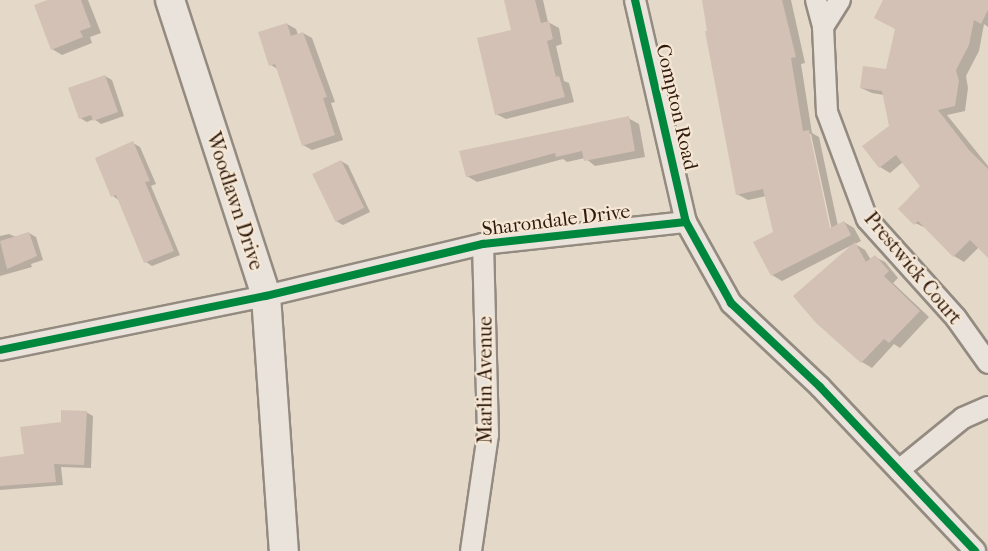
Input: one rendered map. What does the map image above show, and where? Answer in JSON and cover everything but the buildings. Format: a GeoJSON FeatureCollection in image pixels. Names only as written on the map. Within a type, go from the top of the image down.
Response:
{"type":"FeatureCollection","features":[{"type":"Feature","properties":{"kind":"main road","name":"Woodlawn Drive"},"geometry":{"type":"LineString","coordinates":[[170,0],[266,296],[284,551]]}},
{"type":"Feature","properties":{"kind":"street","name":"Compton Road"},"geometry":{"type":"LineString","coordinates":[[635,0],[686,222]]}},
{"type":"Feature","properties":{"kind":"street","name":"Prestwick Court"},"geometry":{"type":"LineString","coordinates":[[816,0],[823,27],[827,112],[867,219],[956,318],[988,363]]}},
{"type":"Feature","properties":{"kind":"street"},"geometry":{"type":"LineString","coordinates":[[823,27],[840,0]]}},
{"type":"Feature","properties":{"kind":"street","name":"Sharondale Drive"},"geometry":{"type":"LineString","coordinates":[[0,350],[266,296],[483,244],[686,222]]}},
{"type":"Feature","properties":{"kind":"street"},"geometry":{"type":"LineString","coordinates":[[686,222],[731,303],[820,387],[975,551]]}},
{"type":"Feature","properties":{"kind":"street","name":"Marlin Avenue"},"geometry":{"type":"LineString","coordinates":[[471,551],[488,434],[483,244]]}},
{"type":"Feature","properties":{"kind":"street"},"geometry":{"type":"LineString","coordinates":[[899,470],[963,418],[988,407]]}},
{"type":"Feature","properties":{"kind":"cycle path"},"geometry":{"type":"LineString","coordinates":[[635,0],[686,222],[731,303],[820,387],[975,551]]}},
{"type":"Feature","properties":{"kind":"cycle path"},"geometry":{"type":"LineString","coordinates":[[0,350],[266,296],[483,244],[686,222]]}}]}
